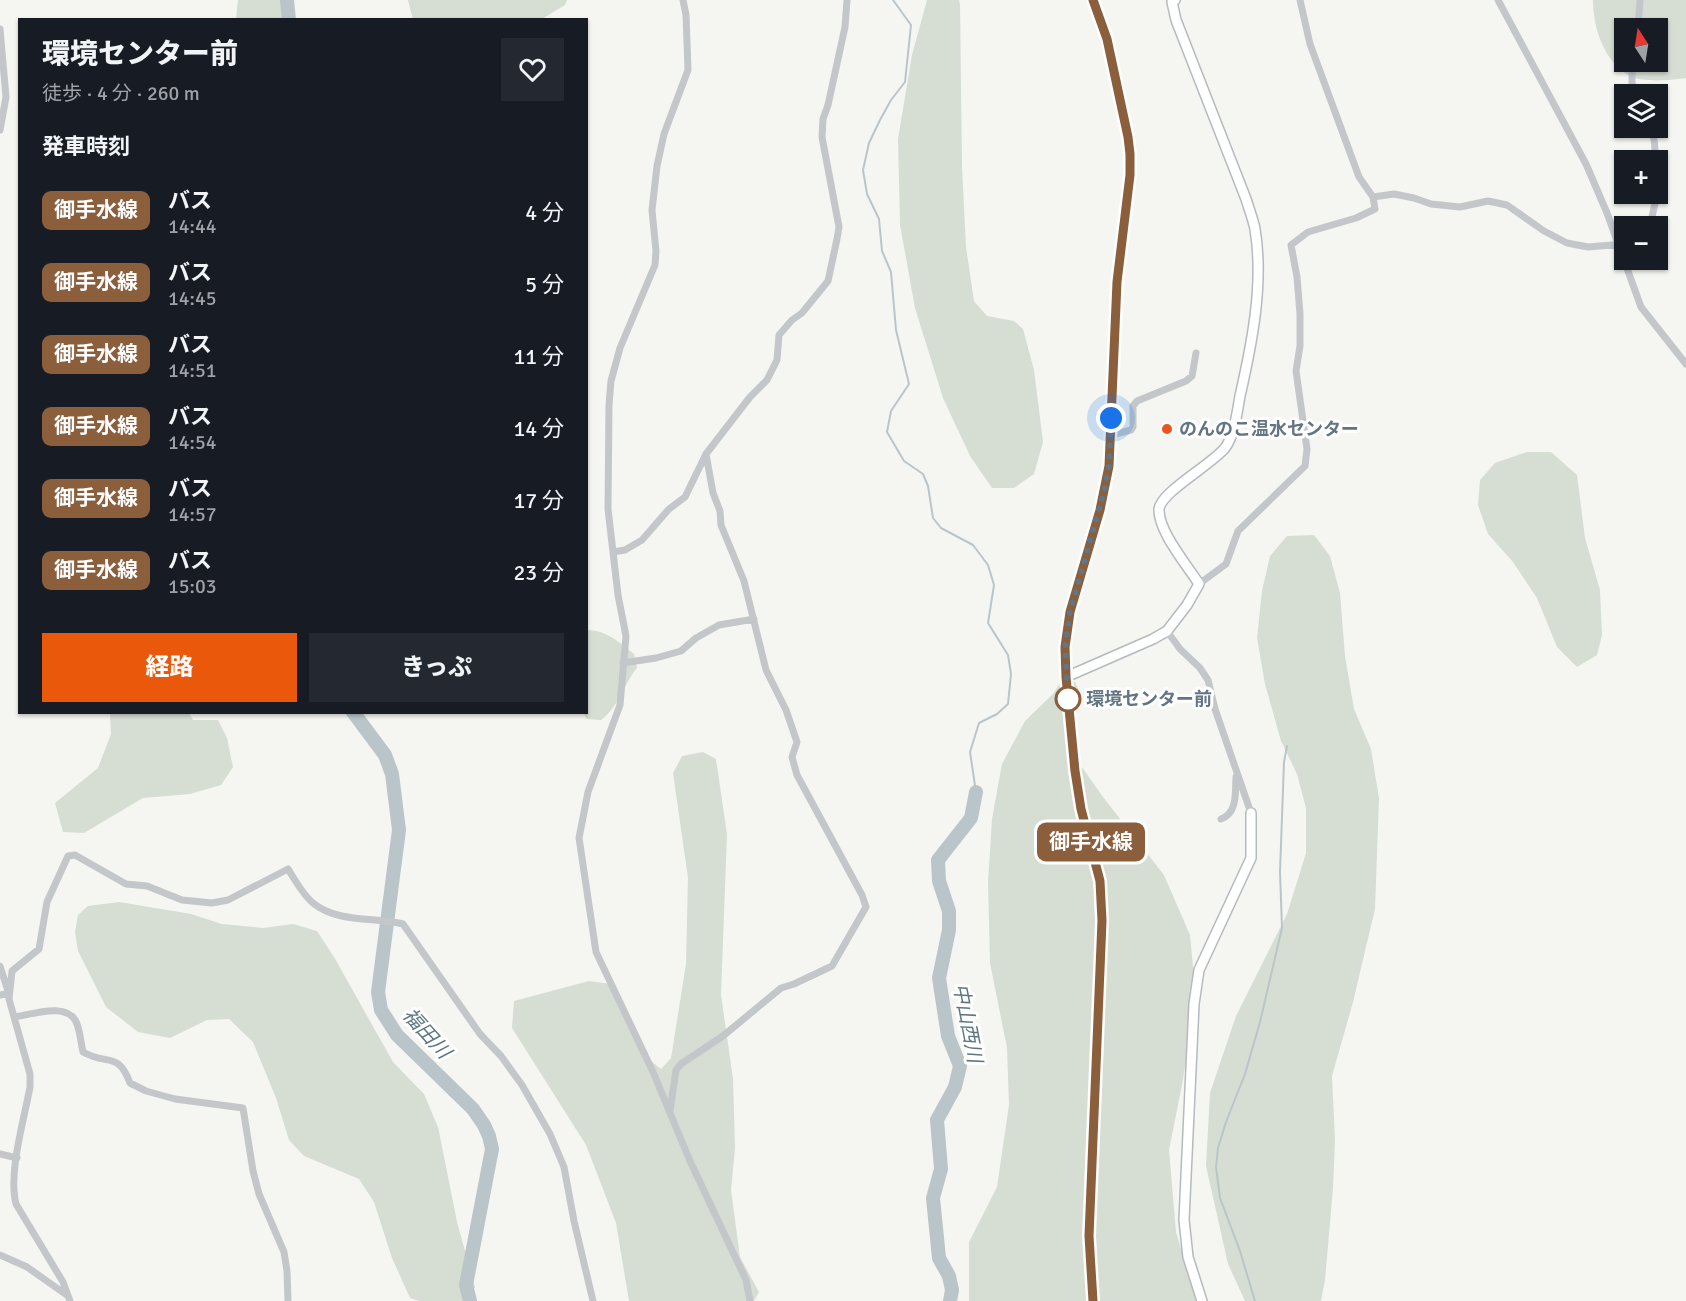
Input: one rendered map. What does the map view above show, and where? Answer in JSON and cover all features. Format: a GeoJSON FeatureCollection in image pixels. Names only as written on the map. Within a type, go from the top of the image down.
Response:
{"type":"FeatureCollection","features":[{"type":"Feature","properties":{"kind":"street"},"geometry":{"type":"LineString","coordinates":[[683,0],[687,26],[688,70],[664,134],[657,166],[652,210],[655,265],[620,348],[611,381],[608,509],[618,595],[626,636],[620,705],[588,792],[579,838],[596,952],[670,1113],[698,1180],[746,1280],[750,1301]]}},
{"type":"Feature","properties":{"kind":"street"},"geometry":{"type":"LineString","coordinates":[[613,552],[625,550],[642,540],[669,510],[685,497],[706,454],[750,397],[767,380],[777,360],[779,335],[802,313],[828,281],[839,227],[822,137],[823,119],[845,27],[847,0]]}},
{"type":"Feature","properties":{"kind":"street"},"geometry":{"type":"LineString","coordinates":[[1093,0],[1107,39],[1130,154],[1130,175],[1117,282],[1111,435],[1104,492],[1070,612],[1065,647],[1075,771],[1081,809],[1101,891],[1102,921],[1089,1236],[1093,1301]]}},
{"type":"Feature","properties":{"kind":"street"},"geometry":{"type":"LineString","coordinates":[[1175,0],[1172,2],[1176,20],[1246,199],[1255,228],[1257,250],[1258,288],[1247,364],[1231,436],[1226,447],[1210,463],[1170,491],[1159,506],[1162,528],[1199,584]]}},
{"type":"Feature","properties":{"kind":"street"},"geometry":{"type":"LineString","coordinates":[[1066,677],[1167,631],[1187,605],[1199,584],[1226,564],[1238,531],[1305,466],[1307,449],[1296,371],[1300,346],[1300,314],[1297,277],[1291,245],[1308,232],[1356,218],[1375,209],[1372,197],[1359,177],[1311,44],[1300,0]]}},
{"type":"Feature","properties":{"kind":"street"},"geometry":{"type":"LineString","coordinates":[[1498,0],[1586,164],[1614,227]]}},
{"type":"Feature","properties":{"kind":"street"},"geometry":{"type":"LineString","coordinates":[[1639,18],[1640,0]]}},
{"type":"Feature","properties":{"kind":"street"},"geometry":{"type":"LineString","coordinates":[[0,29],[6,98],[0,130]]}},
{"type":"Feature","properties":{"kind":"street"},"geometry":{"type":"LineString","coordinates":[[1372,197],[1394,194],[1431,204],[1461,207],[1488,201],[1507,205],[1544,231],[1567,243],[1588,247],[1614,245]]}},
{"type":"Feature","properties":{"kind":"street"},"geometry":{"type":"LineString","coordinates":[[1630,270],[1641,307],[1686,364]]}},
{"type":"Feature","properties":{"kind":"street"},"geometry":{"type":"LineString","coordinates":[[1111,435],[1131,430],[1133,406],[1137,401],[1186,381],[1192,376],[1196,353]]}},
{"type":"Feature","properties":{"kind":"street"},"geometry":{"type":"LineString","coordinates":[[670,1113],[676,1070],[681,1064],[723,1036],[781,988],[832,966],[866,907],[862,895],[796,775],[792,757],[797,742],[786,710],[766,670],[744,581],[721,525],[720,511],[713,494],[706,454]]}},
{"type":"Feature","properties":{"kind":"street"},"geometry":{"type":"LineString","coordinates":[[623,663],[681,651],[696,638],[719,625],[754,619]]}},
{"type":"Feature","properties":{"kind":"street"},"geometry":{"type":"LineString","coordinates":[[1167,631],[1208,680],[1215,709],[1251,813],[1251,858],[1199,970],[1194,1004],[1184,1220],[1188,1257],[1202,1301]]}},
{"type":"Feature","properties":{"kind":"street"},"geometry":{"type":"LineString","coordinates":[[1221,819],[1232,811],[1236,771]]}},
{"type":"Feature","properties":{"kind":"street"},"geometry":{"type":"LineString","coordinates":[[69,1298],[63,1282],[16,1204],[13,1185],[30,1087],[30,1074],[9,993],[12,971],[39,949],[47,902],[68,856],[75,855],[126,884],[147,886],[182,900],[212,903],[228,900],[288,869],[312,903],[324,910],[350,918],[403,924],[480,1034],[501,1056],[522,1085],[550,1134],[564,1167],[593,1301]]}},
{"type":"Feature","properties":{"kind":"street"},"geometry":{"type":"LineString","coordinates":[[0,966],[3,984],[9,993]]}},
{"type":"Feature","properties":{"kind":"street"},"geometry":{"type":"LineString","coordinates":[[0,995],[9,993]]}},
{"type":"Feature","properties":{"kind":"street"},"geometry":{"type":"LineString","coordinates":[[15,1017],[57,1010],[68,1012],[76,1022],[82,1052],[124,1067],[130,1083],[146,1091],[175,1100],[243,1108],[259,1194],[284,1252],[288,1301]]}},
{"type":"Feature","properties":{"kind":"street"},"geometry":{"type":"LineString","coordinates":[[0,1154],[17,1158]]}},
{"type":"Feature","properties":{"kind":"street"},"geometry":{"type":"LineString","coordinates":[[0,1255],[27,1268],[69,1298]]}},
{"type":"Feature","properties":{"kind":"shaded area"},"geometry":{"type":"Polygon","coordinates":[[[238,0],[291,0],[292,18],[236,18],[238,0]]]}},
{"type":"Feature","properties":{"kind":"shaded area"},"geometry":{"type":"Polygon","coordinates":[[[408,0],[567,0],[565,5],[544,18],[412,18],[408,0]]]}},
{"type":"Feature","properties":{"kind":"shaded area"},"geometry":{"type":"Polygon","coordinates":[[[927,0],[959,0],[960,5],[962,167],[966,247],[974,301],[987,316],[1014,321],[1023,329],[1034,370],[1043,442],[1034,474],[1014,488],[992,488],[970,456],[943,398],[915,308],[900,225],[898,139],[912,55],[927,0]]]}},
{"type":"Feature","properties":{"kind":"shaded area"},"geometry":{"type":"Polygon","coordinates":[[[1593,0],[1686,0],[1686,78],[1642,80],[1624,72],[1668,72],[1668,18],[1614,18],[1614,63],[1602,43],[1595,22],[1593,0]]]}},
{"type":"Feature","properties":{"kind":"shaded area"},"geometry":{"type":"Polygon","coordinates":[[[1527,452],[1551,452],[1577,475],[1585,538],[1600,590],[1602,635],[1597,655],[1577,667],[1557,647],[1537,598],[1513,562],[1488,534],[1478,505],[1480,480],[1495,463],[1527,452]]]}},
{"type":"Feature","properties":{"kind":"shaded area"},"geometry":{"type":"Polygon","coordinates":[[[1314,535],[1330,556],[1340,593],[1345,656],[1354,709],[1371,749],[1379,798],[1375,909],[1353,1002],[1332,1076],[1335,1140],[1333,1188],[1321,1301],[1245,1301],[1228,1264],[1206,1166],[1210,1093],[1236,1016],[1287,914],[1306,853],[1306,808],[1297,774],[1281,741],[1265,684],[1257,638],[1262,591],[1270,556],[1287,536],[1314,535]]]}},
{"type":"Feature","properties":{"kind":"shaded area"},"geometry":{"type":"Polygon","coordinates":[[[588,630],[606,634],[623,645],[634,654],[637,668],[607,715],[601,720],[586,719],[584,714],[588,714],[588,630]]]}},
{"type":"Feature","properties":{"kind":"shaded area"},"geometry":{"type":"Polygon","coordinates":[[[1062,680],[1075,682],[1079,691],[1076,713],[1079,763],[1164,875],[1190,935],[1196,998],[1169,1150],[1176,1232],[1196,1301],[969,1301],[969,1242],[997,1187],[1009,1105],[1007,1048],[990,963],[988,882],[992,819],[1002,764],[1025,721],[1053,694],[1062,680]]]}},
{"type":"Feature","properties":{"kind":"shaded area"},"geometry":{"type":"Polygon","coordinates":[[[110,714],[190,714],[193,720],[218,720],[227,738],[233,767],[221,785],[190,794],[143,798],[84,833],[63,832],[55,803],[98,768],[111,734],[110,714]]]}},
{"type":"Feature","properties":{"kind":"shaded area"},"geometry":{"type":"Polygon","coordinates":[[[703,752],[716,759],[727,834],[721,995],[733,1079],[735,1148],[731,1190],[740,1257],[759,1292],[754,1301],[629,1301],[616,1223],[586,1145],[512,1028],[514,1001],[589,981],[611,984],[647,1058],[661,1069],[671,1058],[686,964],[688,878],[673,773],[682,756],[703,752]]]}},
{"type":"Feature","properties":{"kind":"shaded area"},"geometry":{"type":"Polygon","coordinates":[[[119,902],[191,914],[222,924],[263,928],[293,924],[317,931],[393,1062],[424,1094],[438,1127],[457,1222],[475,1287],[466,1301],[419,1301],[410,1298],[392,1258],[374,1202],[359,1179],[304,1156],[289,1140],[276,1098],[253,1042],[229,1019],[207,1020],[170,1038],[138,1032],[106,1007],[78,951],[75,932],[78,915],[88,906],[119,902]]]}},
{"type":"Feature","properties":{"kind":"waterway","name":"福田川"},"geometry":{"type":"LineString","coordinates":[[287,0],[289,18]]}},
{"type":"Feature","properties":{"kind":"waterway"},"geometry":{"type":"LineString","coordinates":[[893,0],[911,25],[905,82],[891,100],[869,143],[863,170],[867,194],[879,219],[882,251],[891,272],[896,330],[909,384],[891,411],[887,432],[904,461],[923,474],[928,486],[933,518],[941,528],[973,545],[988,565],[994,585],[988,623],[1008,655],[1011,674],[1008,704],[997,714],[979,723],[970,752],[976,792]]}},
{"type":"Feature","properties":{"kind":"waterway","name":"福田川"},"geometry":{"type":"LineString","coordinates":[[354,714],[385,755],[392,774],[399,830],[378,992],[381,1010],[397,1035],[473,1109],[484,1125],[492,1149],[466,1285],[470,1301]]}},
{"type":"Feature","properties":{"kind":"waterway"},"geometry":{"type":"LineString","coordinates":[[1255,1301],[1240,1251],[1220,1198],[1216,1167],[1218,1148],[1245,1074],[1260,1022],[1282,928],[1280,872],[1284,762],[1287,746]]}},
{"type":"Feature","properties":{"kind":"waterway","name":"中山西川"},"geometry":{"type":"LineString","coordinates":[[950,1301],[952,1290],[949,1276],[939,1258],[933,1198],[941,1169],[937,1120],[955,1087],[960,1066],[948,1036],[939,978],[949,930],[949,911],[939,881],[938,860],[971,818],[976,792]]}},
{"type":"Feature","properties":{"kind":"bus line","name":"御手水線"},"geometry":{"type":"LineString","coordinates":[[1093,0],[1107,39],[1130,154],[1130,175],[1117,282],[1109,466],[1100,510],[1070,612],[1065,647],[1075,771],[1081,809],[1100,881],[1102,921],[1089,1236],[1093,1301]]}},
{"type":"Feature","properties":{"kind":"place","name":"のんのこ温水センター"},"geometry":{"type":"Point","coordinates":[1167,429]}},
{"type":"Feature","properties":{"kind":"place","name":"環境センター前"},"geometry":{"type":"Point","coordinates":[1068,699]}},
{"type":"Feature","properties":{"kind":"route"},"geometry":{"type":"LineString","coordinates":[[1068,699],[1065,647],[1070,612],[1104,492],[1109,466],[1111,418]]}}]}
